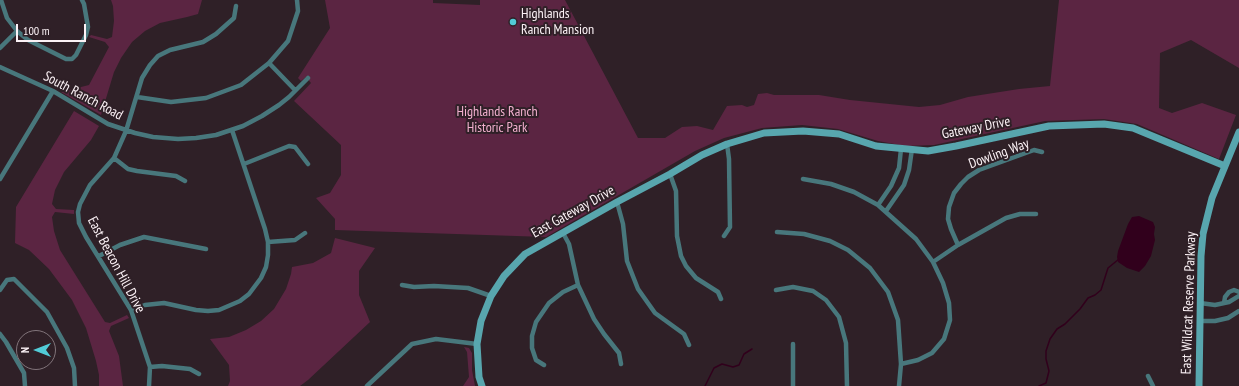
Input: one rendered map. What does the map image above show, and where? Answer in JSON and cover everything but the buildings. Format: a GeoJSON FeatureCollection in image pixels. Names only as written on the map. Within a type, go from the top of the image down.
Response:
{"type":"FeatureCollection","features":[{"type":"Feature","properties":{"kind":"street"},"geometry":{"type":"LineString","coordinates":[[1,0],[1,7],[17,31],[28,40],[66,59],[72,59],[76,55],[86,35],[88,26],[82,0]]}},
{"type":"Feature","properties":{"kind":"street"},"geometry":{"type":"LineString","coordinates":[[137,97],[170,102],[206,98],[241,85],[269,63],[288,41],[298,11],[297,0]]}},
{"type":"Feature","properties":{"kind":"street","name":"East Beacon Hill Drive"},"geometry":{"type":"LineString","coordinates":[[149,386],[150,367],[131,310],[86,237],[79,223],[78,212],[80,204],[90,185],[114,158],[126,131],[142,78],[150,65],[158,56],[170,50],[203,42],[216,34],[234,18],[236,6]]}},
{"type":"Feature","properties":{"kind":"street"},"geometry":{"type":"LineString","coordinates":[[0,48],[17,31]]}},
{"type":"Feature","properties":{"kind":"street"},"geometry":{"type":"LineString","coordinates":[[269,63],[295,90]]}},
{"type":"Feature","properties":{"kind":"street","name":"South Ranch Road"},"geometry":{"type":"LineString","coordinates":[[0,67],[52,91],[108,124],[126,131],[153,137],[178,139],[207,136],[232,130],[262,116],[279,105],[308,78]]}},
{"type":"Feature","properties":{"kind":"street"},"geometry":{"type":"LineString","coordinates":[[0,180],[52,91]]}},
{"type":"Feature","properties":{"kind":"street","name":"Gateway Drive"},"geometry":{"type":"LineString","coordinates":[[727,144],[764,133],[804,131],[839,134],[876,146],[928,151],[1049,126],[1104,124],[1133,128],[1225,166]]}},
{"type":"Feature","properties":{"kind":"street"},"geometry":{"type":"LineString","coordinates":[[131,310],[145,305],[164,303],[208,311],[219,310],[240,301],[249,294],[261,278],[266,267],[268,242],[232,130]]}},
{"type":"Feature","properties":{"kind":"street","name":"East Wildcat Reserve Parkway"},"geometry":{"type":"LineString","coordinates":[[1199,386],[1201,256],[1205,223],[1212,198],[1239,132]]}},
{"type":"Feature","properties":{"kind":"street"},"geometry":{"type":"LineString","coordinates":[[724,236],[730,227],[729,159],[727,144]]}},
{"type":"Feature","properties":{"kind":"street","name":"East Gateway Drive"},"geometry":{"type":"LineString","coordinates":[[477,344],[481,321],[491,296],[504,276],[525,254],[702,155],[727,144]]}},
{"type":"Feature","properties":{"kind":"street"},"geometry":{"type":"LineString","coordinates":[[244,164],[289,146],[295,147],[308,164]]}},
{"type":"Feature","properties":{"kind":"street"},"geometry":{"type":"LineString","coordinates":[[878,205],[891,186],[899,168],[901,149]]}},
{"type":"Feature","properties":{"kind":"street"},"geometry":{"type":"LineString","coordinates":[[886,212],[904,185],[909,170],[912,149]]}},
{"type":"Feature","properties":{"kind":"street","name":"Dowling Way"},"geometry":{"type":"LineString","coordinates":[[958,245],[948,219],[949,207],[954,193],[961,184],[968,177],[979,170],[1034,150],[1042,152]]}},
{"type":"Feature","properties":{"kind":"street"},"geometry":{"type":"LineString","coordinates":[[114,158],[128,169],[176,176],[185,181]]}},
{"type":"Feature","properties":{"kind":"street"},"geometry":{"type":"LineString","coordinates":[[670,174],[676,191],[677,236],[681,256],[686,266],[696,278],[718,292],[721,299]]}},
{"type":"Feature","properties":{"kind":"street"},"geometry":{"type":"LineString","coordinates":[[804,178],[831,184],[854,192],[878,205],[916,239],[933,262],[943,283],[949,303],[950,320],[944,339],[932,353],[918,360],[901,364]]}},
{"type":"Feature","properties":{"kind":"street"},"geometry":{"type":"LineString","coordinates":[[617,202],[623,224],[627,261],[638,289],[655,313],[684,334],[689,345]]}},
{"type":"Feature","properties":{"kind":"street"},"geometry":{"type":"LineString","coordinates":[[933,262],[958,245],[1006,218],[1020,214],[1036,214]]}},
{"type":"Feature","properties":{"kind":"street"},"geometry":{"type":"LineString","coordinates":[[777,232],[804,234],[830,241],[848,250],[870,268],[888,292],[898,320],[901,364],[899,386]]}},
{"type":"Feature","properties":{"kind":"street"},"geometry":{"type":"LineString","coordinates":[[268,242],[295,240],[305,233]]}},
{"type":"Feature","properties":{"kind":"street"},"geometry":{"type":"LineString","coordinates":[[563,233],[569,244],[578,285],[594,319],[619,353],[621,364]]}},
{"type":"Feature","properties":{"kind":"street"},"geometry":{"type":"LineString","coordinates":[[99,256],[120,244],[144,238],[206,249]]}},
{"type":"Feature","properties":{"kind":"street"},"geometry":{"type":"LineString","coordinates":[[0,290],[7,280],[14,279],[47,312],[67,348],[74,368],[75,386]]}},
{"type":"Feature","properties":{"kind":"street"},"geometry":{"type":"LineString","coordinates":[[402,285],[414,288],[434,286],[468,288],[491,296]]}},
{"type":"Feature","properties":{"kind":"street"},"geometry":{"type":"LineString","coordinates":[[544,365],[536,360],[532,348],[532,336],[536,322],[549,303],[563,292],[578,285]]}},
{"type":"Feature","properties":{"kind":"street"},"geometry":{"type":"LineString","coordinates":[[776,290],[793,287],[813,291],[826,300],[839,317],[846,343],[847,386]]}},
{"type":"Feature","properties":{"kind":"street"},"geometry":{"type":"LineString","coordinates":[[1224,303],[1225,297],[1229,292],[1234,290],[1239,292]]}},
{"type":"Feature","properties":{"kind":"street"},"geometry":{"type":"LineString","coordinates":[[1200,303],[1215,305],[1229,302],[1239,296]]}},
{"type":"Feature","properties":{"kind":"street"},"geometry":{"type":"LineString","coordinates":[[1200,322],[1228,318],[1239,311]]}},
{"type":"Feature","properties":{"kind":"street"},"geometry":{"type":"LineString","coordinates":[[0,334],[24,373],[25,386]]}},
{"type":"Feature","properties":{"kind":"street"},"geometry":{"type":"LineString","coordinates":[[367,386],[412,344],[436,339],[477,344],[479,377],[482,386]]}},
{"type":"Feature","properties":{"kind":"street"},"geometry":{"type":"LineString","coordinates":[[792,386],[793,344]]}},
{"type":"Feature","properties":{"kind":"street"},"geometry":{"type":"LineString","coordinates":[[150,367],[162,366],[190,369],[199,374]]}},
{"type":"Feature","properties":{"kind":"street"},"geometry":{"type":"LineString","coordinates":[[1148,376],[1153,386]]}},
{"type":"Feature","properties":{"kind":"green space"},"geometry":{"type":"Polygon","coordinates":[[[111,0],[202,0],[198,14],[160,23],[145,31],[132,42],[121,58],[114,72],[101,115],[61,92],[89,85],[109,47],[105,42],[89,37],[91,35],[107,39],[112,37],[114,21],[111,0]]]}},
{"type":"Feature","properties":{"kind":"green space","name":"Highlands Ranch Historic Park"},"geometry":{"type":"Polygon","coordinates":[[[325,0],[433,0],[433,3],[480,5],[480,0],[565,0],[638,138],[665,138],[682,127],[697,126],[713,130],[727,106],[742,105],[747,107],[754,105],[758,94],[819,95],[850,100],[919,107],[940,105],[968,97],[1050,86],[1059,0],[1239,0],[1239,68],[1191,40],[1160,53],[1159,108],[1172,113],[1202,103],[1236,115],[1219,159],[1137,124],[1104,119],[1045,121],[934,145],[905,146],[878,141],[838,129],[802,125],[762,128],[724,138],[695,151],[546,237],[335,230],[335,219],[316,198],[330,193],[341,175],[341,145],[294,101],[311,83],[306,77],[301,81],[298,78],[330,28],[325,0]]]}},
{"type":"Feature","properties":{"kind":"green space"},"geometry":{"type":"Polygon","coordinates":[[[74,111],[99,126],[91,140],[64,172],[55,190],[52,204],[56,209],[74,210],[74,214],[55,212],[52,217],[54,231],[60,250],[105,322],[110,323],[127,315],[129,318],[111,326],[109,331],[119,356],[123,386],[99,386],[99,375],[96,361],[86,328],[72,300],[49,269],[29,250],[15,243],[16,207],[74,111]]]}},
{"type":"Feature","properties":{"kind":"green space"},"geometry":{"type":"Polygon","coordinates":[[[335,238],[375,248],[359,271],[359,295],[370,322],[300,386],[228,386],[230,381],[229,365],[210,339],[229,337],[246,330],[261,321],[274,309],[286,289],[292,267],[313,263],[331,253],[335,238]]]}},
{"type":"Feature","properties":{"kind":"green space"},"geometry":{"type":"Polygon","coordinates":[[[464,347],[469,348],[472,353],[472,370],[475,386],[463,386],[469,377],[467,352],[464,347]]]}},
{"type":"Feature","properties":{"kind":"shaded area"},"geometry":{"type":"Polygon","coordinates":[[[1139,216],[1153,222],[1155,227],[1155,240],[1151,256],[1139,272],[1127,268],[1118,262],[1117,257],[1128,224],[1132,217],[1139,216]]]}},
{"type":"Feature","properties":{"kind":"waterway"},"geometry":{"type":"LineString","coordinates":[[1039,386],[1046,383],[1049,371],[1046,351],[1050,339],[1057,329],[1065,324],[1080,309],[1088,298],[1101,290],[1108,268],[1119,259]]}},
{"type":"Feature","properties":{"kind":"waterway"},"geometry":{"type":"LineString","coordinates":[[705,386],[714,368],[722,364],[733,367],[739,365],[744,354],[752,349]]}},
{"type":"Feature","properties":{"kind":"place","name":"Highlands Ranch Mansion"},"geometry":{"type":"Point","coordinates":[513,22]}}]}
